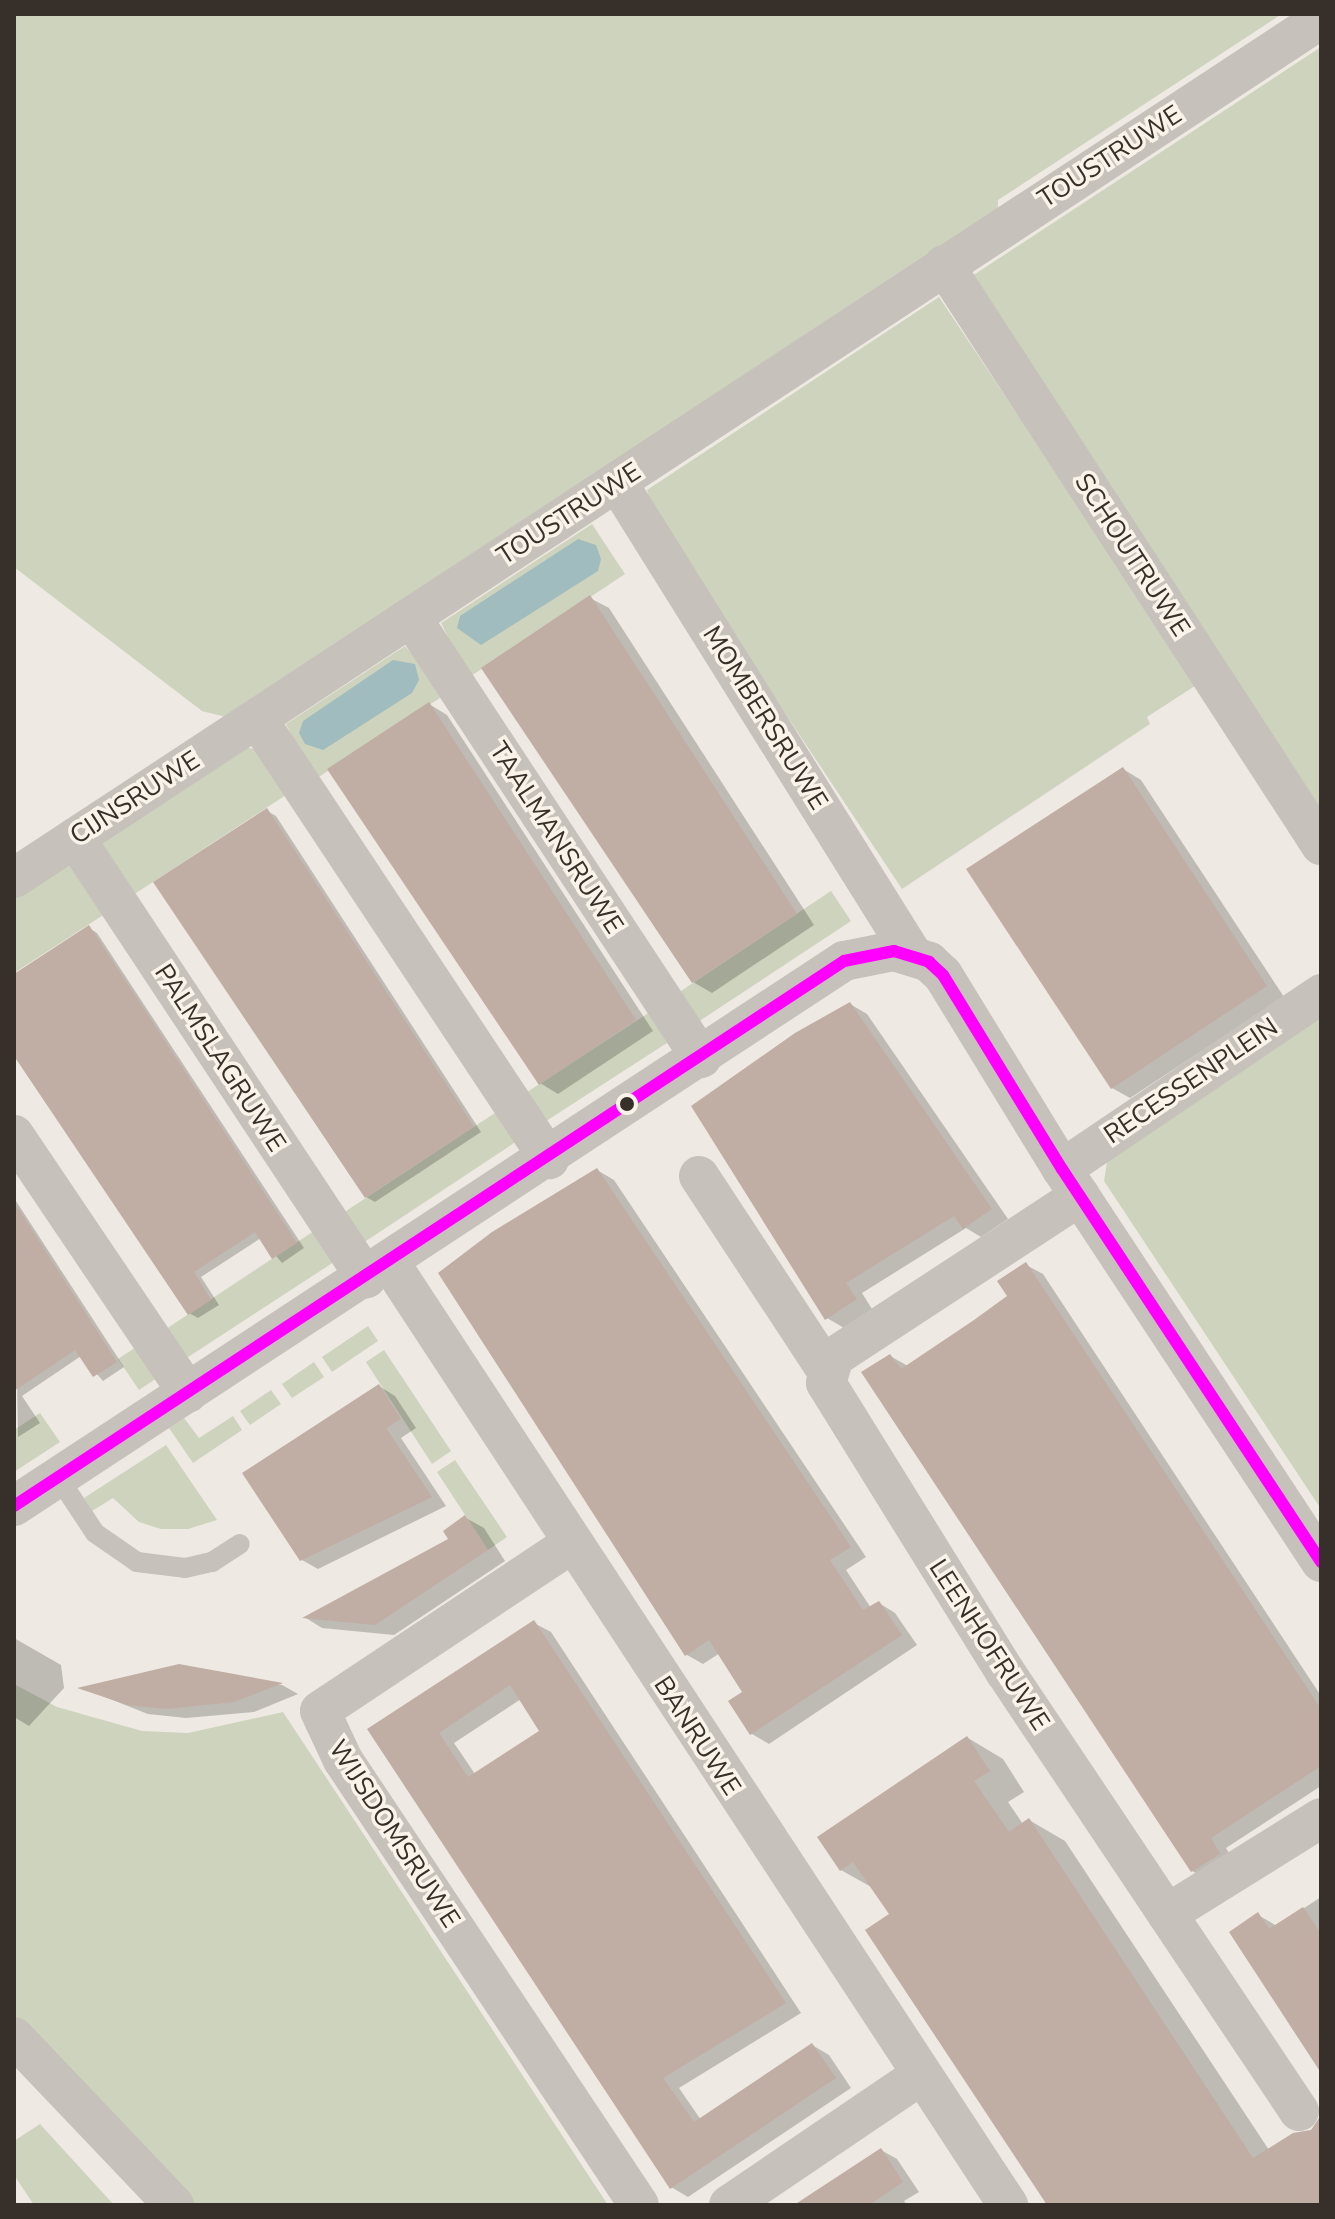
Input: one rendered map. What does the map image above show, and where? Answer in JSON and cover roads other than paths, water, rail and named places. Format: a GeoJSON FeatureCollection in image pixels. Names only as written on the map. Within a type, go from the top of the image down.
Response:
{"type":"FeatureCollection","features":[{"type":"Feature","properties":{"kind":"street","name":"TOUSTRUWE"},"geometry":{"type":"LineString","coordinates":[[258,720],[617,482],[781,378],[944,265],[1321,19]]}},
{"type":"Feature","properties":{"kind":"street","name":"SCHOUTRUWE"},"geometry":{"type":"LineString","coordinates":[[944,265],[1321,845]]}},
{"type":"Feature","properties":{"kind":"street","name":"MOMBERSRUWE"},"geometry":{"type":"LineString","coordinates":[[617,482],[912,954]]}},
{"type":"Feature","properties":{"kind":"street","name":"TAALMANSRUWE"},"geometry":{"type":"LineString","coordinates":[[411,617],[701,1058]]}},
{"type":"Feature","properties":{"kind":"street"},"geometry":{"type":"LineString","coordinates":[[258,720],[549,1159]]}},
{"type":"Feature","properties":{"kind":"street","name":"CIJNSRUWE"},"geometry":{"type":"LineString","coordinates":[[14,878],[258,720]]}},
{"type":"Feature","properties":{"kind":"street","name":"PALMSLAGRUWE"},"geometry":{"type":"LineString","coordinates":[[75,838],[378,1271]]}},
{"type":"Feature","properties":{"kind":"street"},"geometry":{"type":"LineString","coordinates":[[14,1506],[549,1159],[844,961],[876,951],[912,954],[943,975],[1071,1182],[1321,1562]]}},
{"type":"Feature","properties":{"kind":"street","name":"RECESSENPLEIN"},"geometry":{"type":"LineString","coordinates":[[1071,1182],[1321,994]]}},
{"type":"Feature","properties":{"kind":"street"},"geometry":{"type":"LineString","coordinates":[[14,1135],[188,1393]]}},
{"type":"Feature","properties":{"kind":"street","name":"LEENHOFRUWE"},"geometry":{"type":"LineString","coordinates":[[699,1176],[827,1371],[833,1400],[1167,1914],[1299,2111]]}},
{"type":"Feature","properties":{"kind":"street"},"geometry":{"type":"LineString","coordinates":[[827,1371],[834,1357],[1071,1182]]}},
{"type":"Feature","properties":{"kind":"street","name":"BANRUWE"},"geometry":{"type":"LineString","coordinates":[[378,1271],[571,1544],[1008,2205]]}},
{"type":"Feature","properties":{"kind":"street","name":"WIJSDOMSRUWE"},"geometry":{"type":"LineString","coordinates":[[571,1544],[320,1711],[343,1760],[639,2205]]}},
{"type":"Feature","properties":{"kind":"street"},"geometry":{"type":"LineString","coordinates":[[1167,1914],[1321,1818]]}},
{"type":"Feature","properties":{"kind":"street"},"geometry":{"type":"LineString","coordinates":[[14,2037],[174,2205]]}},
{"type":"Feature","properties":{"kind":"street"},"geometry":{"type":"LineString","coordinates":[[729,2205],[921,2075]]}},
{"type":"Feature","properties":{"kind":"lane"},"geometry":{"type":"LineString","coordinates":[[58,1477],[95,1533],[137,1562],[185,1568],[212,1562],[240,1544]]}},
{"type":"Feature","properties":{"kind":"water"},"geometry":{"type":"Polygon","coordinates":[[[578,539],[596,545],[601,559],[598,571],[481,645],[457,628],[460,616],[578,539]]]}},
{"type":"Feature","properties":{"kind":"water"},"geometry":{"type":"Polygon","coordinates":[[[393,660],[415,664],[419,680],[412,693],[323,750],[305,744],[299,733],[303,721],[393,660]]]}}]}
